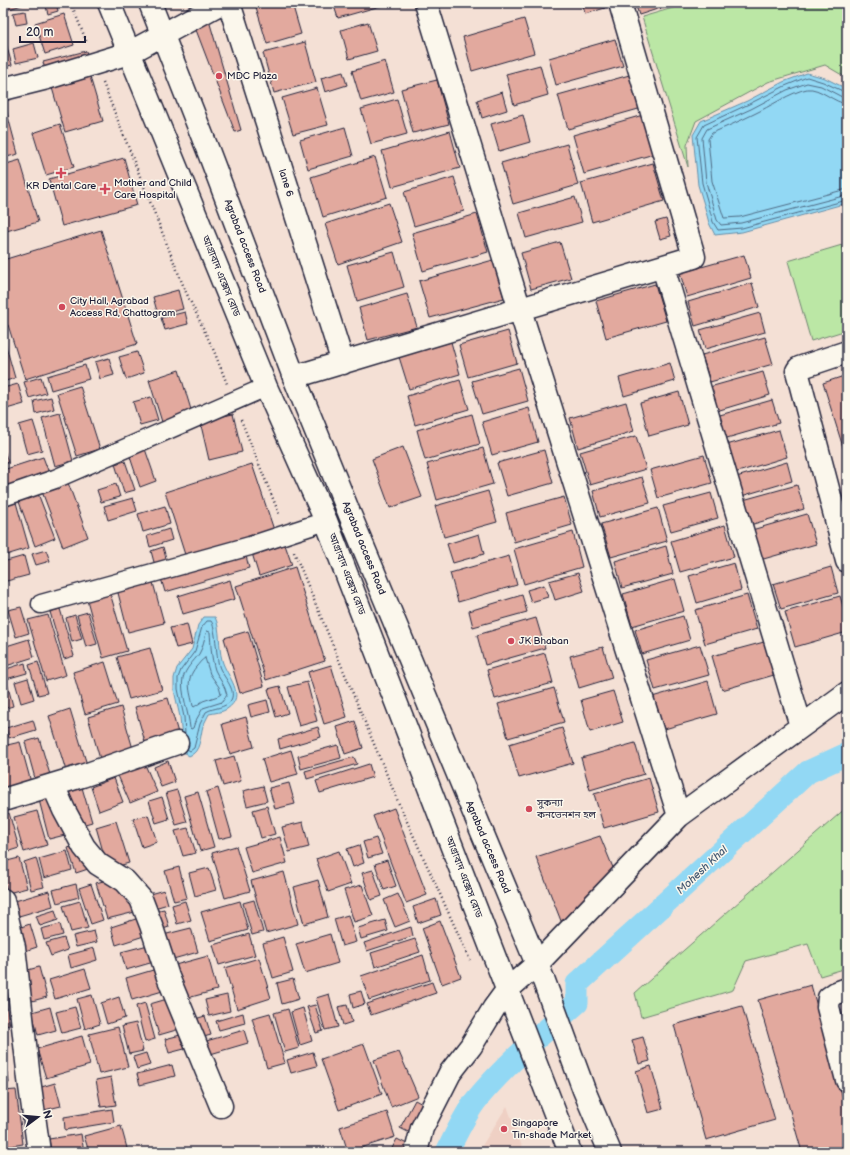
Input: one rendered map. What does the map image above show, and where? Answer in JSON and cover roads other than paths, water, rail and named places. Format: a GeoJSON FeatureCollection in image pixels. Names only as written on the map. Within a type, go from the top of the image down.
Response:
{"type":"FeatureCollection","features":[{"type":"Feature","properties":{"kind":"street","name":"আগ্রাবাদ এক্সেস রোড"},"geometry":{"type":"LineString","coordinates":[[109,3],[266,387],[326,521],[570,1152]]}},
{"type":"Feature","properties":{"kind":"street","name":"Agrabad access Road"},"geometry":{"type":"LineString","coordinates":[[150,3],[294,377],[541,972],[584,1090],[610,1152]]}},
{"type":"Feature","properties":{"kind":"street"},"geometry":{"type":"LineString","coordinates":[[3,89],[47,78],[129,53],[221,3]]}},
{"type":"Feature","properties":{"kind":"street","name":"lane 6"},"geometry":{"type":"LineString","coordinates":[[229,3],[343,363]]}},
{"type":"Feature","properties":{"kind":"street"},"geometry":{"type":"LineString","coordinates":[[426,3],[520,310],[679,816]]}},
{"type":"Feature","properties":{"kind":"street"},"geometry":{"type":"LineString","coordinates":[[294,377],[694,257],[694,252],[620,3]]}},
{"type":"Feature","properties":{"kind":"street"},"geometry":{"type":"LineString","coordinates":[[663,267],[801,726]]}},
{"type":"Feature","properties":{"kind":"street"},"geometry":{"type":"LineString","coordinates":[[847,352],[799,368],[797,371],[847,561]]}},
{"type":"Feature","properties":{"kind":"street"},"geometry":{"type":"LineString","coordinates":[[3,497],[55,479],[266,387]]}},
{"type":"Feature","properties":{"kind":"street"},"geometry":{"type":"LineString","coordinates":[[41,604],[129,581],[250,546],[326,521]]}},
{"type":"Feature","properties":{"kind":"street"},"geometry":{"type":"LineString","coordinates":[[416,1152],[422,1128],[450,1073],[471,1046],[494,1008],[541,972],[679,816],[847,692]]}},
{"type":"Feature","properties":{"kind":"street"},"geometry":{"type":"LineString","coordinates":[[3,800],[82,776],[177,742]]}},
{"type":"Feature","properties":{"kind":"street"},"geometry":{"type":"LineString","coordinates":[[53,785],[64,810],[84,847],[98,864],[125,881],[141,899],[168,977],[221,1106]]}},
{"type":"Feature","properties":{"kind":"street"},"geometry":{"type":"LineString","coordinates":[[3,900],[6,927],[14,947],[39,1152]]}},
{"type":"Feature","properties":{"kind":"street"},"geometry":{"type":"LineString","coordinates":[[847,989],[836,993],[829,998],[828,1007],[847,1080]]}},
{"type":"Feature","properties":{"kind":"water"},"geometry":{"type":"Polygon","coordinates":[[[807,73],[825,78],[847,89],[847,203],[742,232],[715,235],[709,223],[698,185],[693,135],[701,121],[747,101],[783,82],[807,73]]]}},
{"type":"Feature","properties":{"kind":"water"},"geometry":{"type":"Polygon","coordinates":[[[204,617],[215,617],[217,622],[222,660],[234,685],[236,698],[233,704],[227,709],[221,712],[209,714],[203,726],[198,747],[193,754],[189,756],[183,752],[180,717],[174,690],[174,678],[177,668],[192,649],[198,625],[204,617]]]}},
{"type":"Feature","properties":{"kind":"waterway","name":"Mohesh Khal"},"geometry":{"type":"LineString","coordinates":[[447,1152],[461,1124],[477,1099],[500,1073],[577,1003],[577,984],[808,772],[847,754]]}},
{"type":"Feature","properties":{"kind":"place","name":"MDC Plaza"},"geometry":{"type":"Point","coordinates":[219,76]}},
{"type":"Feature","properties":{"kind":"place","name":"KR Dental Care"},"geometry":{"type":"Point","coordinates":[61,173]}},
{"type":"Feature","properties":{"kind":"place","name":"Mother and Child Care Hospital"},"geometry":{"type":"Point","coordinates":[105,189]}},
{"type":"Feature","properties":{"kind":"place","name":"City Hall, Agrabad Access Rd, Chattogram"},"geometry":{"type":"Point","coordinates":[62,307]}},
{"type":"Feature","properties":{"kind":"place","name":"JK Bhaban"},"geometry":{"type":"Point","coordinates":[511,641]}},
{"type":"Feature","properties":{"kind":"place","name":"সুকন্যা কনভেনশন হল"},"geometry":{"type":"Point","coordinates":[529,809]}},
{"type":"Feature","properties":{"kind":"place","name":"Singapore Tin-shade Market"},"geometry":{"type":"Point","coordinates":[504,1129]}}]}
